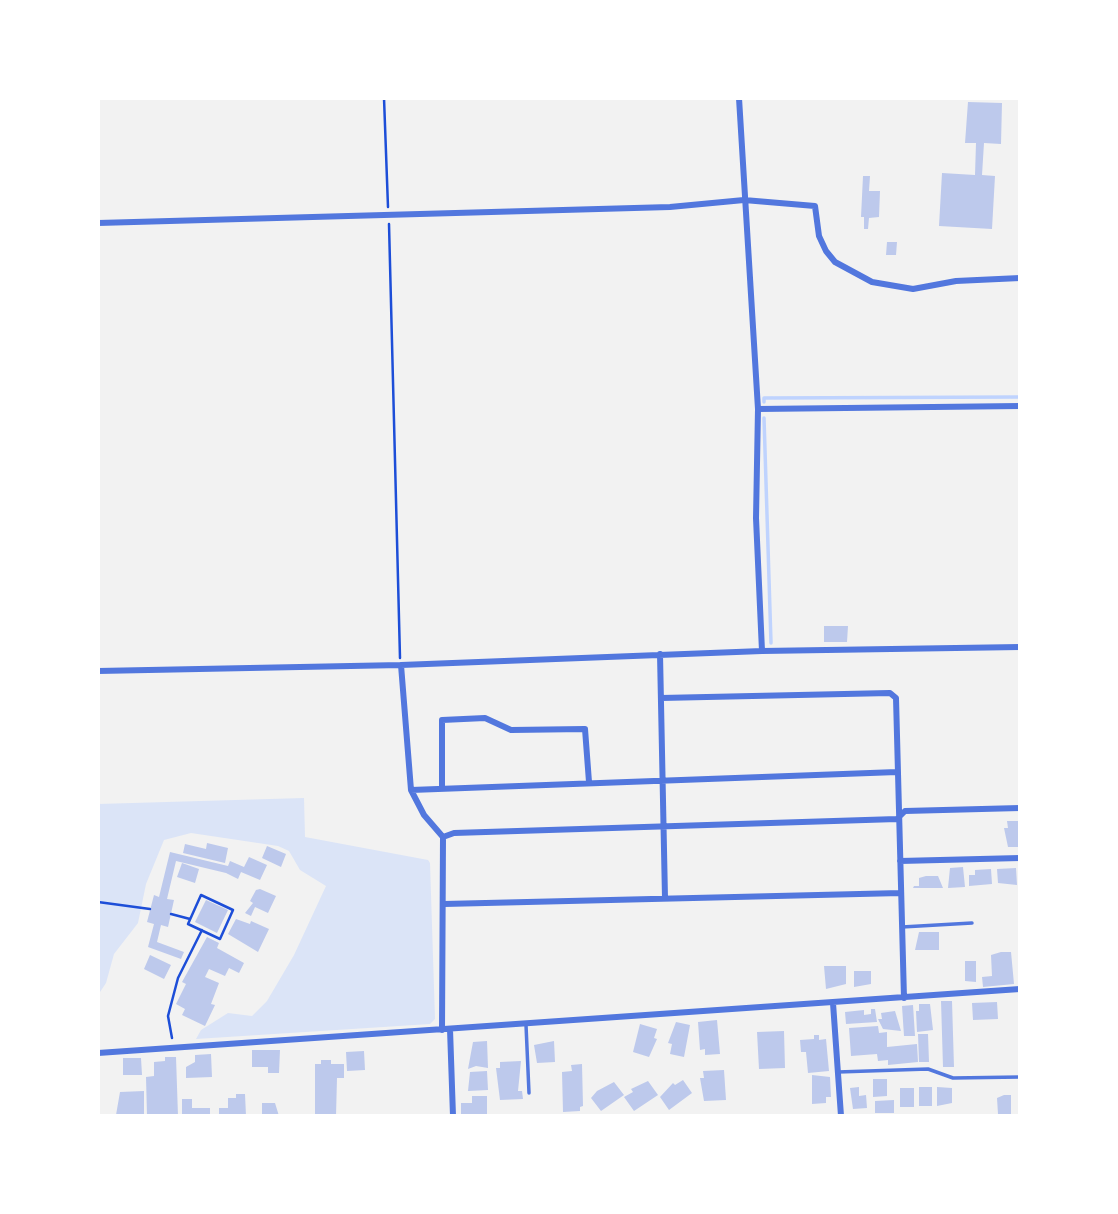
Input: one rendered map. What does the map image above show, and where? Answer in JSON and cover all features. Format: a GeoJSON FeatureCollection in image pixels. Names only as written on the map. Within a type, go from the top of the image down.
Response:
{"type":"FeatureCollection","features":[{"type":"Feature","properties":{"kind":"street"},"geometry":{"type":"LineString","coordinates":[[739,98],[758,410],[756,518],[762,651]]}},
{"type":"Feature","properties":{"kind":"street"},"geometry":{"type":"LineString","coordinates":[[98,223],[670,206],[744,200],[815,206],[819,236],[826,251],[835,262],[872,282],[913,289],[956,281],[1020,278]]}},
{"type":"Feature","properties":{"kind":"street"},"geometry":{"type":"LineString","coordinates":[[758,410],[1020,405]]}},
{"type":"Feature","properties":{"kind":"street"},"geometry":{"type":"LineString","coordinates":[[98,671],[401,665],[762,651],[1020,647]]}},
{"type":"Feature","properties":{"kind":"street"},"geometry":{"type":"LineString","coordinates":[[660,654],[665,898]]}},
{"type":"Feature","properties":{"kind":"street"},"geometry":{"type":"LineString","coordinates":[[401,665],[411,790],[424,815],[443,837],[446,1030],[453,1116]]}},
{"type":"Feature","properties":{"kind":"street"},"geometry":{"type":"LineString","coordinates":[[661,698],[890,693],[896,698],[897,819],[904,998]]}},
{"type":"Feature","properties":{"kind":"street"},"geometry":{"type":"LineString","coordinates":[[442,787],[442,720],[485,718],[511,730],[585,729],[589,782]]}},
{"type":"Feature","properties":{"kind":"street"},"geometry":{"type":"LineString","coordinates":[[411,790],[897,772]]}},
{"type":"Feature","properties":{"kind":"street"},"geometry":{"type":"LineString","coordinates":[[443,837],[454,833],[897,819],[905,811],[1020,808]]}},
{"type":"Feature","properties":{"kind":"street"},"geometry":{"type":"LineString","coordinates":[[900,861],[1020,858]]}},
{"type":"Feature","properties":{"kind":"street"},"geometry":{"type":"LineString","coordinates":[[443,904],[901,893]]}},
{"type":"Feature","properties":{"kind":"street"},"geometry":{"type":"LineString","coordinates":[[98,1053],[1020,989]]}},
{"type":"Feature","properties":{"kind":"street"},"geometry":{"type":"LineString","coordinates":[[834,1003],[841,1116]]}},
{"type":"Feature","properties":{"kind":"lane"},"geometry":{"type":"LineString","coordinates":[[902,927],[972,923]]}},
{"type":"Feature","properties":{"kind":"lane"},"geometry":{"type":"LineString","coordinates":[[526,1024],[528,1093]]}},
{"type":"Feature","properties":{"kind":"lane"},"geometry":{"type":"LineString","coordinates":[[838,1072],[928,1069],[953,1078],[1020,1077]]}},
{"type":"Feature","properties":{"kind":"path"},"geometry":{"type":"LineString","coordinates":[[384,98],[401,665]]}},
{"type":"Feature","properties":{"kind":"path"},"geometry":{"type":"LineString","coordinates":[[201,895],[233,909],[220,939],[201,930],[188,924],[201,895]]}},
{"type":"Feature","properties":{"kind":"path"},"geometry":{"type":"LineString","coordinates":[[98,902],[150,909]]}},
{"type":"Feature","properties":{"kind":"path"},"geometry":{"type":"LineString","coordinates":[[171,914],[190,919]]}},
{"type":"Feature","properties":{"kind":"path"},"geometry":{"type":"LineString","coordinates":[[173,1049],[168,1016],[178,978],[201,930]]}},
{"type":"Feature","properties":{"kind":"shaded area"},"geometry":{"type":"Polygon","coordinates":[[[304,798],[305,837],[428,860],[430,863],[435,1019],[430,1024],[196,1039],[201,1030],[228,1013],[252,1016],[267,1001],[294,955],[326,886],[300,870],[289,851],[278,846],[191,833],[164,840],[146,884],[138,923],[114,954],[106,983],[98,995],[98,804],[304,798]]]}},
{"type":"Feature","properties":{"kind":"building"},"geometry":{"type":"Polygon","coordinates":[[[968,102],[1002,103],[1001,144],[984,143],[982,175],[995,176],[992,229],[939,226],[942,173],[975,175],[976,143],[965,143],[968,102]]]}},
{"type":"Feature","properties":{"kind":"building"},"geometry":{"type":"Polygon","coordinates":[[[863,176],[870,176],[869,191],[880,191],[879,217],[869,218],[868,229],[864,229],[864,217],[861,217],[863,176]]]}},
{"type":"Feature","properties":{"kind":"building"},"geometry":{"type":"Polygon","coordinates":[[[887,242],[897,242],[896,255],[886,255],[887,242]]]}},
{"type":"Feature","properties":{"kind":"building"},"geometry":{"type":"Polygon","coordinates":[[[824,626],[848,626],[847,642],[824,642],[824,626]]]}},
{"type":"Feature","properties":{"kind":"building"},"geometry":{"type":"Polygon","coordinates":[[[1007,821],[1020,821],[1020,847],[1008,847],[1004,828],[1008,828],[1007,821]]]}},
{"type":"Feature","properties":{"kind":"building"},"geometry":{"type":"Polygon","coordinates":[[[207,843],[228,848],[225,863],[183,853],[185,844],[206,849],[207,843]]]}},
{"type":"Feature","properties":{"kind":"building"},"geometry":{"type":"Polygon","coordinates":[[[267,846],[286,854],[281,867],[262,858],[267,846]]]}},
{"type":"Feature","properties":{"kind":"building"},"geometry":{"type":"Polygon","coordinates":[[[170,852],[228,866],[230,861],[244,867],[249,857],[267,865],[260,880],[241,872],[238,879],[226,873],[176,861],[167,899],[174,900],[168,927],[161,925],[157,942],[184,952],[181,959],[148,947],[154,924],[147,922],[154,895],[159,897],[170,852]]]}},
{"type":"Feature","properties":{"kind":"building"},"geometry":{"type":"Polygon","coordinates":[[[182,863],[199,869],[195,883],[177,877],[182,863]]]}},
{"type":"Feature","properties":{"kind":"building"},"geometry":{"type":"Polygon","coordinates":[[[963,867],[965,887],[948,888],[950,868],[963,867]]]}},
{"type":"Feature","properties":{"kind":"building"},"geometry":{"type":"Polygon","coordinates":[[[1016,868],[1017,885],[998,883],[997,869],[1016,868]]]}},
{"type":"Feature","properties":{"kind":"building"},"geometry":{"type":"Polygon","coordinates":[[[991,869],[992,884],[969,886],[969,875],[975,875],[975,870],[991,869]]]}},
{"type":"Feature","properties":{"kind":"building"},"geometry":{"type":"Polygon","coordinates":[[[938,876],[943,888],[913,888],[919,886],[919,878],[938,876]]]}},
{"type":"Feature","properties":{"kind":"building"},"geometry":{"type":"Polygon","coordinates":[[[260,889],[276,896],[268,913],[255,907],[251,916],[245,913],[253,903],[250,901],[256,890],[260,889]]]}},
{"type":"Feature","properties":{"kind":"building"},"geometry":{"type":"Polygon","coordinates":[[[206,900],[228,910],[217,933],[195,922],[206,900]]]}},
{"type":"Feature","properties":{"kind":"building"},"geometry":{"type":"Polygon","coordinates":[[[236,919],[250,924],[251,921],[269,929],[258,952],[228,934],[236,919]]]}},
{"type":"Feature","properties":{"kind":"building"},"geometry":{"type":"Polygon","coordinates":[[[919,932],[939,932],[939,950],[915,950],[919,932]]]}},
{"type":"Feature","properties":{"kind":"building"},"geometry":{"type":"Polygon","coordinates":[[[207,937],[219,943],[217,948],[244,963],[239,973],[229,968],[225,976],[209,969],[205,977],[219,983],[211,1004],[215,1005],[205,1026],[182,1015],[185,1009],[176,1004],[186,984],[182,982],[207,937]]]}},
{"type":"Feature","properties":{"kind":"building"},"geometry":{"type":"Polygon","coordinates":[[[1011,952],[1014,984],[983,987],[982,977],[992,976],[991,955],[1011,952]]]}},
{"type":"Feature","properties":{"kind":"building"},"geometry":{"type":"Polygon","coordinates":[[[150,955],[171,965],[164,979],[144,969],[150,955]]]}},
{"type":"Feature","properties":{"kind":"building"},"geometry":{"type":"Polygon","coordinates":[[[965,961],[976,961],[976,982],[965,981],[965,961]]]}},
{"type":"Feature","properties":{"kind":"building"},"geometry":{"type":"Polygon","coordinates":[[[824,966],[846,966],[846,984],[826,989],[824,966]]]}},
{"type":"Feature","properties":{"kind":"building"},"geometry":{"type":"Polygon","coordinates":[[[854,971],[871,971],[871,984],[854,987],[854,971]]]}},
{"type":"Feature","properties":{"kind":"building"},"geometry":{"type":"Polygon","coordinates":[[[941,1001],[952,1001],[954,1067],[943,1067],[941,1001]]]}},
{"type":"Feature","properties":{"kind":"building"},"geometry":{"type":"Polygon","coordinates":[[[997,1002],[998,1019],[973,1020],[972,1003],[997,1002]]]}},
{"type":"Feature","properties":{"kind":"building"},"geometry":{"type":"Polygon","coordinates":[[[919,1004],[930,1004],[933,1030],[917,1032],[916,1011],[919,1011],[919,1004]]]}},
{"type":"Feature","properties":{"kind":"building"},"geometry":{"type":"Polygon","coordinates":[[[913,1005],[915,1036],[904,1036],[902,1006],[913,1005]]]}},
{"type":"Feature","properties":{"kind":"building"},"geometry":{"type":"Polygon","coordinates":[[[871,1009],[875,1009],[877,1022],[846,1024],[845,1012],[864,1010],[864,1015],[871,1014],[871,1009]]]}},
{"type":"Feature","properties":{"kind":"building"},"geometry":{"type":"Polygon","coordinates":[[[895,1011],[901,1031],[883,1029],[878,1019],[882,1019],[881,1013],[895,1011]]]}},
{"type":"Feature","properties":{"kind":"building"},"geometry":{"type":"Polygon","coordinates":[[[717,1020],[720,1054],[705,1055],[705,1049],[700,1050],[698,1022],[717,1020]]]}},
{"type":"Feature","properties":{"kind":"building"},"geometry":{"type":"Polygon","coordinates":[[[676,1022],[690,1025],[684,1057],[670,1054],[672,1044],[668,1043],[676,1022]]]}},
{"type":"Feature","properties":{"kind":"building"},"geometry":{"type":"Polygon","coordinates":[[[640,1024],[657,1029],[654,1038],[657,1039],[649,1057],[633,1052],[640,1024]]]}},
{"type":"Feature","properties":{"kind":"building"},"geometry":{"type":"Polygon","coordinates":[[[878,1026],[879,1033],[887,1032],[887,1047],[917,1044],[918,1062],[888,1065],[888,1060],[878,1061],[877,1054],[851,1056],[849,1028],[878,1026]]]}},
{"type":"Feature","properties":{"kind":"building"},"geometry":{"type":"Polygon","coordinates":[[[784,1031],[785,1068],[759,1069],[757,1032],[784,1031]]]}},
{"type":"Feature","properties":{"kind":"building"},"geometry":{"type":"Polygon","coordinates":[[[918,1034],[928,1034],[929,1062],[919,1062],[918,1034]]]}},
{"type":"Feature","properties":{"kind":"building"},"geometry":{"type":"Polygon","coordinates":[[[814,1035],[819,1035],[819,1040],[826,1039],[829,1071],[808,1073],[806,1052],[801,1052],[800,1040],[814,1039],[814,1035]]]}},
{"type":"Feature","properties":{"kind":"building"},"geometry":{"type":"Polygon","coordinates":[[[487,1041],[488,1068],[476,1066],[468,1069],[473,1042],[487,1041]]]}},
{"type":"Feature","properties":{"kind":"building"},"geometry":{"type":"Polygon","coordinates":[[[554,1041],[555,1062],[537,1063],[534,1045],[554,1041]]]}},
{"type":"Feature","properties":{"kind":"building"},"geometry":{"type":"Polygon","coordinates":[[[252,1050],[280,1050],[279,1073],[268,1073],[268,1067],[252,1067],[252,1050]]]}},
{"type":"Feature","properties":{"kind":"building"},"geometry":{"type":"Polygon","coordinates":[[[364,1051],[365,1070],[347,1071],[346,1052],[364,1051]]]}},
{"type":"Feature","properties":{"kind":"building"},"geometry":{"type":"Polygon","coordinates":[[[211,1054],[212,1077],[186,1078],[186,1067],[195,1062],[195,1055],[211,1054]]]}},
{"type":"Feature","properties":{"kind":"building"},"geometry":{"type":"Polygon","coordinates":[[[165,1057],[176,1057],[178,1116],[147,1116],[146,1077],[154,1076],[154,1062],[165,1061],[165,1057]]]}},
{"type":"Feature","properties":{"kind":"building"},"geometry":{"type":"Polygon","coordinates":[[[123,1058],[141,1058],[142,1075],[123,1075],[123,1058]]]}},
{"type":"Feature","properties":{"kind":"building"},"geometry":{"type":"Polygon","coordinates":[[[321,1060],[331,1060],[331,1064],[344,1064],[344,1078],[337,1078],[336,1116],[315,1116],[315,1064],[321,1064],[321,1060]]]}},
{"type":"Feature","properties":{"kind":"building"},"geometry":{"type":"Polygon","coordinates":[[[521,1061],[518,1091],[522,1091],[523,1099],[500,1100],[496,1068],[500,1068],[500,1062],[521,1061]]]}},
{"type":"Feature","properties":{"kind":"building"},"geometry":{"type":"Polygon","coordinates":[[[582,1064],[583,1106],[580,1111],[563,1112],[562,1072],[572,1071],[571,1065],[582,1064]]]}},
{"type":"Feature","properties":{"kind":"building"},"geometry":{"type":"Polygon","coordinates":[[[724,1070],[726,1100],[704,1101],[700,1078],[704,1078],[703,1071],[724,1070]]]}},
{"type":"Feature","properties":{"kind":"building"},"geometry":{"type":"Polygon","coordinates":[[[487,1071],[488,1090],[468,1091],[470,1072],[487,1071]]]}},
{"type":"Feature","properties":{"kind":"building"},"geometry":{"type":"Polygon","coordinates":[[[812,1075],[830,1077],[831,1097],[826,1097],[826,1103],[812,1104],[812,1075]]]}},
{"type":"Feature","properties":{"kind":"building"},"geometry":{"type":"Polygon","coordinates":[[[873,1079],[887,1079],[887,1096],[873,1097],[873,1079]]]}},
{"type":"Feature","properties":{"kind":"building"},"geometry":{"type":"Polygon","coordinates":[[[683,1080],[692,1093],[669,1110],[660,1097],[673,1083],[675,1085],[683,1080]]]}},
{"type":"Feature","properties":{"kind":"building"},"geometry":{"type":"Polygon","coordinates":[[[648,1081],[658,1095],[634,1111],[624,1097],[633,1092],[631,1089],[648,1081]]]}},
{"type":"Feature","properties":{"kind":"building"},"geometry":{"type":"Polygon","coordinates":[[[614,1082],[624,1095],[601,1111],[591,1098],[597,1091],[614,1082]]]}},
{"type":"Feature","properties":{"kind":"building"},"geometry":{"type":"Polygon","coordinates":[[[859,1087],[859,1096],[866,1095],[867,1108],[853,1109],[850,1088],[859,1087]]]}},
{"type":"Feature","properties":{"kind":"building"},"geometry":{"type":"Polygon","coordinates":[[[919,1087],[932,1087],[932,1106],[919,1106],[919,1087]]]}},
{"type":"Feature","properties":{"kind":"building"},"geometry":{"type":"Polygon","coordinates":[[[937,1087],[952,1088],[952,1103],[937,1106],[937,1087]]]}},
{"type":"Feature","properties":{"kind":"building"},"geometry":{"type":"Polygon","coordinates":[[[900,1088],[914,1088],[914,1107],[900,1107],[900,1088]]]}},
{"type":"Feature","properties":{"kind":"building"},"geometry":{"type":"Polygon","coordinates":[[[144,1091],[144,1116],[116,1115],[120,1092],[144,1091]]]}},
{"type":"Feature","properties":{"kind":"building"},"geometry":{"type":"Polygon","coordinates":[[[236,1094],[245,1094],[246,1116],[219,1116],[219,1108],[228,1108],[228,1098],[236,1098],[236,1094]]]}},
{"type":"Feature","properties":{"kind":"building"},"geometry":{"type":"Polygon","coordinates":[[[1011,1095],[1011,1114],[998,1114],[997,1098],[1011,1095]]]}},
{"type":"Feature","properties":{"kind":"building"},"geometry":{"type":"Polygon","coordinates":[[[472,1096],[487,1096],[487,1116],[461,1115],[461,1103],[472,1103],[472,1096]]]}},
{"type":"Feature","properties":{"kind":"building"},"geometry":{"type":"Polygon","coordinates":[[[182,1099],[192,1099],[192,1108],[210,1108],[210,1116],[182,1116],[182,1099]]]}},
{"type":"Feature","properties":{"kind":"building"},"geometry":{"type":"Polygon","coordinates":[[[894,1100],[894,1113],[875,1113],[875,1101],[894,1100]]]}},
{"type":"Feature","properties":{"kind":"building"},"geometry":{"type":"Polygon","coordinates":[[[262,1103],[275,1103],[279,1116],[262,1116],[262,1103]]]}},
{"type":"Feature","properties":{"kind":"waterway"},"geometry":{"type":"LineString","coordinates":[[764,402],[764,398],[1020,397]]}},
{"type":"Feature","properties":{"kind":"waterway"},"geometry":{"type":"LineString","coordinates":[[764,418],[771,643]]}}]}
